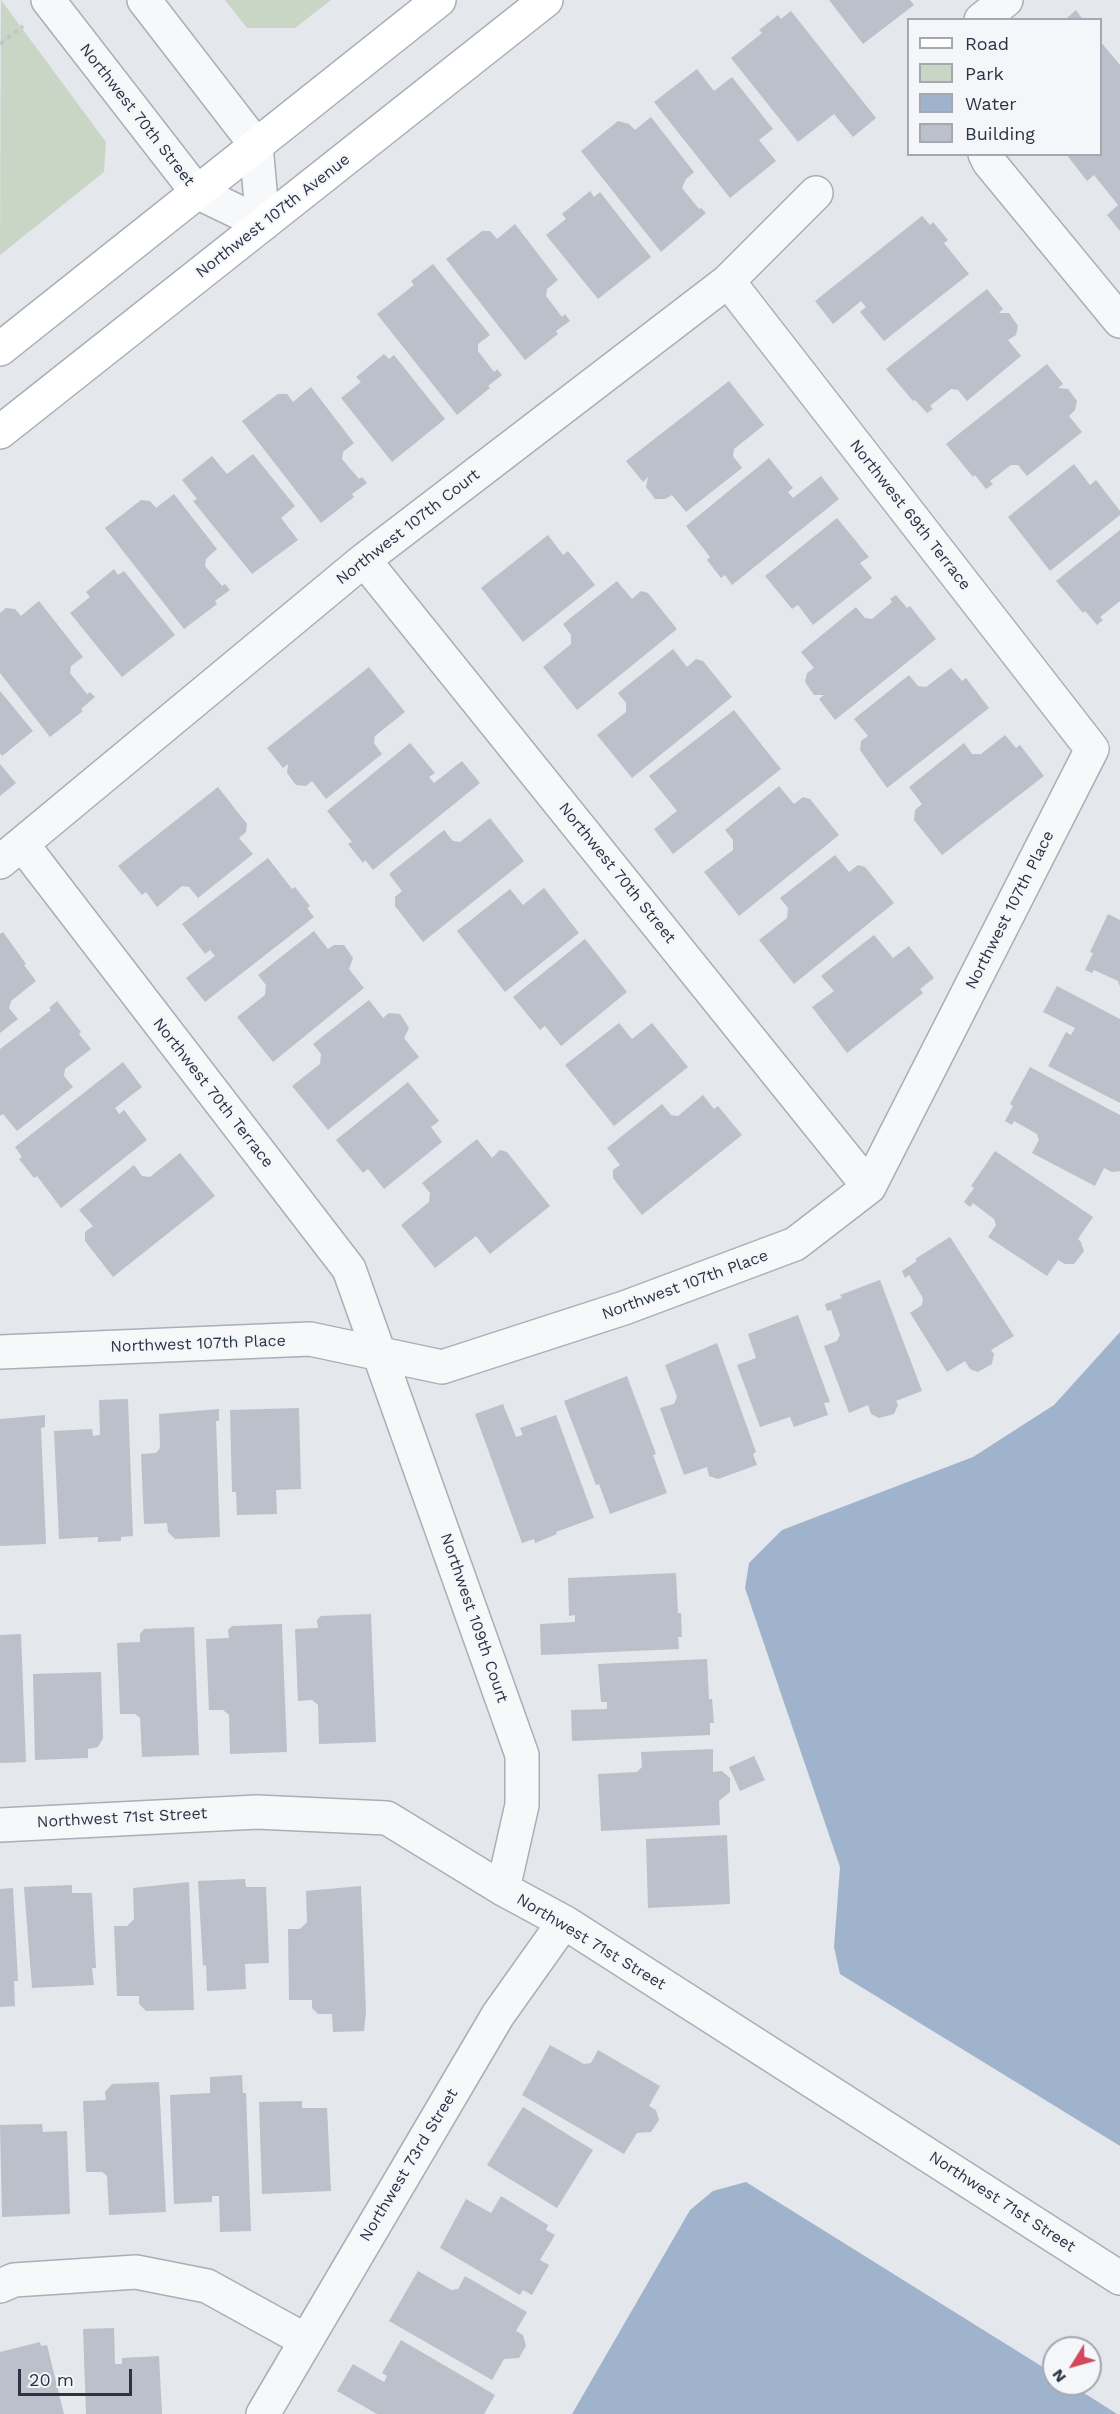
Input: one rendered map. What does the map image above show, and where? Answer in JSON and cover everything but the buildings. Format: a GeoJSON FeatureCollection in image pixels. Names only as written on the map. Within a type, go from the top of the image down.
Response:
{"type":"FeatureCollection","features":[{"type":"Feature","properties":{"kind":"main road"},"geometry":{"type":"LineString","coordinates":[[0,350],[439,0]]}},
{"type":"Feature","properties":{"kind":"main road","name":"Northwest 107th Avenue"},"geometry":{"type":"LineString","coordinates":[[0,432],[546,0]]}},
{"type":"Feature","properties":{"kind":"street","name":"Northwest 70th Street"},"geometry":{"type":"LineString","coordinates":[[48,0],[197,192],[263,224]]}},
{"type":"Feature","properties":{"kind":"street"},"geometry":{"type":"LineString","coordinates":[[144,0],[256,145],[263,224]]}},
{"type":"Feature","properties":{"kind":"street"},"geometry":{"type":"LineString","coordinates":[[983,18],[1005,0]]}},
{"type":"Feature","properties":{"kind":"street"},"geometry":{"type":"LineString","coordinates":[[986,156],[1120,321]]}},
{"type":"Feature","properties":{"kind":"street","name":"Northwest 107th Court"},"geometry":{"type":"LineString","coordinates":[[11,853],[364,560],[728,281],[816,193]]}},
{"type":"Feature","properties":{"kind":"street","name":"Northwest 69th Terrace"},"geometry":{"type":"LineString","coordinates":[[728,281],[1092,749]]}},
{"type":"Feature","properties":{"kind":"street","name":"Northwest 70th Street"},"geometry":{"type":"LineString","coordinates":[[364,560],[869,1187]]}},
{"type":"Feature","properties":{"kind":"street","name":"Northwest 107th Place"},"geometry":{"type":"LineString","coordinates":[[0,1352],[310,1339],[442,1367],[624,1308],[795,1244],[869,1187],[1092,749]]}},
{"type":"Feature","properties":{"kind":"street","name":"Northwest 70th Terrace"},"geometry":{"type":"LineString","coordinates":[[11,853],[349,1269],[380,1354]]}},
{"type":"Feature","properties":{"kind":"street","name":"Northwest 109th Court"},"geometry":{"type":"LineString","coordinates":[[380,1354],[522,1755],[522,1805],[503,1889]]}},
{"type":"Feature","properties":{"kind":"street","name":"Northwest 71st Street"},"geometry":{"type":"LineString","coordinates":[[0,1825],[257,1812],[387,1818],[503,1889],[564,1922],[1120,2277]]}},
{"type":"Feature","properties":{"kind":"street","name":"Northwest 73rd Street"},"geometry":{"type":"LineString","coordinates":[[263,2414],[498,2015],[564,1922]]}},
{"type":"Feature","properties":{"kind":"street"},"geometry":{"type":"LineString","coordinates":[[7,2283],[136,2272],[207,2286],[305,2340]]}},
{"type":"Feature","properties":{"kind":"green space"},"geometry":{"type":"Polygon","coordinates":[[[1,0],[106,142],[104,172],[0,255],[1,0]]]}},
{"type":"Feature","properties":{"kind":"green space"},"geometry":{"type":"Polygon","coordinates":[[[225,0],[331,0],[295,28],[247,28],[225,0]]]}},
{"type":"Feature","properties":{"kind":"water"},"geometry":{"type":"Polygon","coordinates":[[[1120,1332],[1120,2146],[840,1974],[834,1947],[840,1867],[745,1588],[749,1563],[782,1530],[973,1457],[1054,1405],[1120,1332]]]}},
{"type":"Feature","properties":{"kind":"water"},"geometry":{"type":"Polygon","coordinates":[[[746,2182],[1042,2367],[1042,2396],[1089,2396],[1117,2414],[572,2414],[690,2210],[713,2191],[746,2182]]]}}]}
